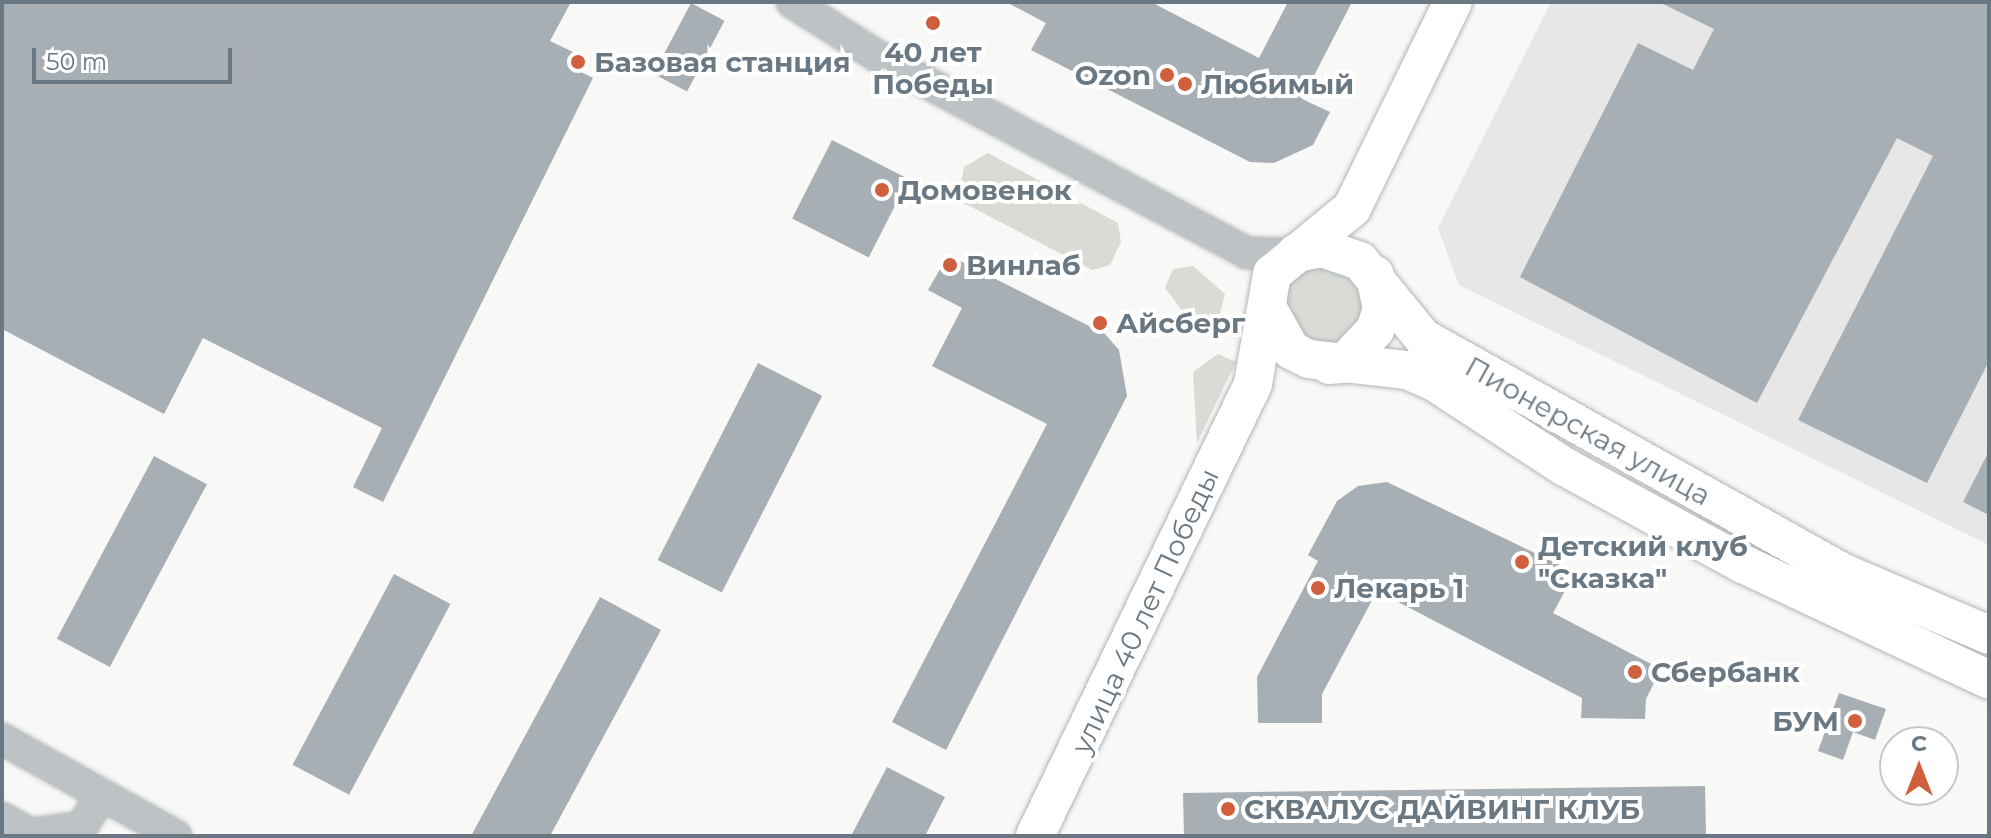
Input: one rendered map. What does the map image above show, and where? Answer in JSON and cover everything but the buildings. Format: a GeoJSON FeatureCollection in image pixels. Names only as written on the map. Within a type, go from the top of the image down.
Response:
{"type":"FeatureCollection","features":[{"type":"Feature","properties":{"kind":"main road"},"geometry":{"type":"LineString","coordinates":[[1343,364],[1291,350],[1264,300],[1272,274],[1352,208],[1453,2]]}},
{"type":"Feature","properties":{"kind":"main road"},"geometry":{"type":"LineString","coordinates":[[1253,384],[1343,364],[1375,330],[1379,285],[1352,208]]}},
{"type":"Feature","properties":{"kind":"main road"},"geometry":{"type":"LineString","coordinates":[[1293,254],[1342,251],[1379,285]]}},
{"type":"Feature","properties":{"kind":"main road","name":"Пионерская улица"},"geometry":{"type":"LineString","coordinates":[[1379,285],[1423,338],[1477,370],[1846,574],[1989,635]]}},
{"type":"Feature","properties":{"kind":"main road","name":"улица 40 лет Победы"},"geometry":{"type":"LineString","coordinates":[[1035,836],[1253,384],[1265,345],[1264,300]]}},
{"type":"Feature","properties":{"kind":"main road","name":"Пионерская улица"},"geometry":{"type":"LineString","coordinates":[[1343,364],[1407,370],[1436,383],[1565,467],[1743,564],[1989,680]]}},
{"type":"Feature","properties":{"kind":"street"},"geometry":{"type":"LineString","coordinates":[[792,2],[877,56],[1247,253],[1293,254]]}},
{"type":"Feature","properties":{"kind":"street"},"geometry":{"type":"LineString","coordinates":[[1247,253],[1264,300]]}},
{"type":"Feature","properties":{"kind":"street"},"geometry":{"type":"LineString","coordinates":[[2,739],[176,836]]}},
{"type":"Feature","properties":{"kind":"street"},"geometry":{"type":"LineString","coordinates":[[2,818],[31,834],[82,827],[101,795]]}},
{"type":"Feature","properties":{"kind":"shaded area"},"geometry":{"type":"Polygon","coordinates":[[[1551,2],[1989,2],[1989,545],[1459,285],[1438,228],[1551,2]]]}},
{"type":"Feature","properties":{"kind":"shaded area"},"geometry":{"type":"Polygon","coordinates":[[[988,153],[1118,223],[1121,242],[1110,265],[1092,270],[958,200],[964,167],[988,153]]]}},
{"type":"Feature","properties":{"kind":"shaded area"},"geometry":{"type":"Polygon","coordinates":[[[1319,261],[1358,277],[1368,318],[1339,350],[1285,331],[1283,286],[1319,261]]]}},
{"type":"Feature","properties":{"kind":"shaded area"},"geometry":{"type":"Polygon","coordinates":[[[1193,266],[1225,294],[1217,325],[1187,317],[1165,288],[1173,269],[1193,266]]]}},
{"type":"Feature","properties":{"kind":"shaded area"},"geometry":{"type":"Polygon","coordinates":[[[1218,354],[1236,362],[1197,443],[1193,372],[1218,354]]]}},
{"type":"Feature","properties":{"kind":"place","name":"40 лет Победы"},"geometry":{"type":"Point","coordinates":[933,23]}},
{"type":"Feature","properties":{"kind":"place","name":"Базовая станция"},"geometry":{"type":"Point","coordinates":[578,62]}},
{"type":"Feature","properties":{"kind":"place","name":"Ozon"},"geometry":{"type":"Point","coordinates":[1167,75]}},
{"type":"Feature","properties":{"kind":"place","name":"Любимый"},"geometry":{"type":"Point","coordinates":[1185,84]}},
{"type":"Feature","properties":{"kind":"place","name":"Домовенок"},"geometry":{"type":"Point","coordinates":[882,190]}},
{"type":"Feature","properties":{"kind":"place","name":"Винлаб"},"geometry":{"type":"Point","coordinates":[950,265]}},
{"type":"Feature","properties":{"kind":"place","name":"Айсберг"},"geometry":{"type":"Point","coordinates":[1100,323]}},
{"type":"Feature","properties":{"kind":"place","name":"Детский клуб \"Сказка\""},"geometry":{"type":"Point","coordinates":[1522,562]}},
{"type":"Feature","properties":{"kind":"place","name":"Лекарь 1"},"geometry":{"type":"Point","coordinates":[1318,588]}},
{"type":"Feature","properties":{"kind":"place","name":"Сбербанк"},"geometry":{"type":"Point","coordinates":[1635,672]}},
{"type":"Feature","properties":{"kind":"place","name":"БУМ"},"geometry":{"type":"Point","coordinates":[1855,721]}},
{"type":"Feature","properties":{"kind":"place","name":"СКВАЛУС ДАЙВИНГ КЛУБ"},"geometry":{"type":"Point","coordinates":[1228,809]}}]}
